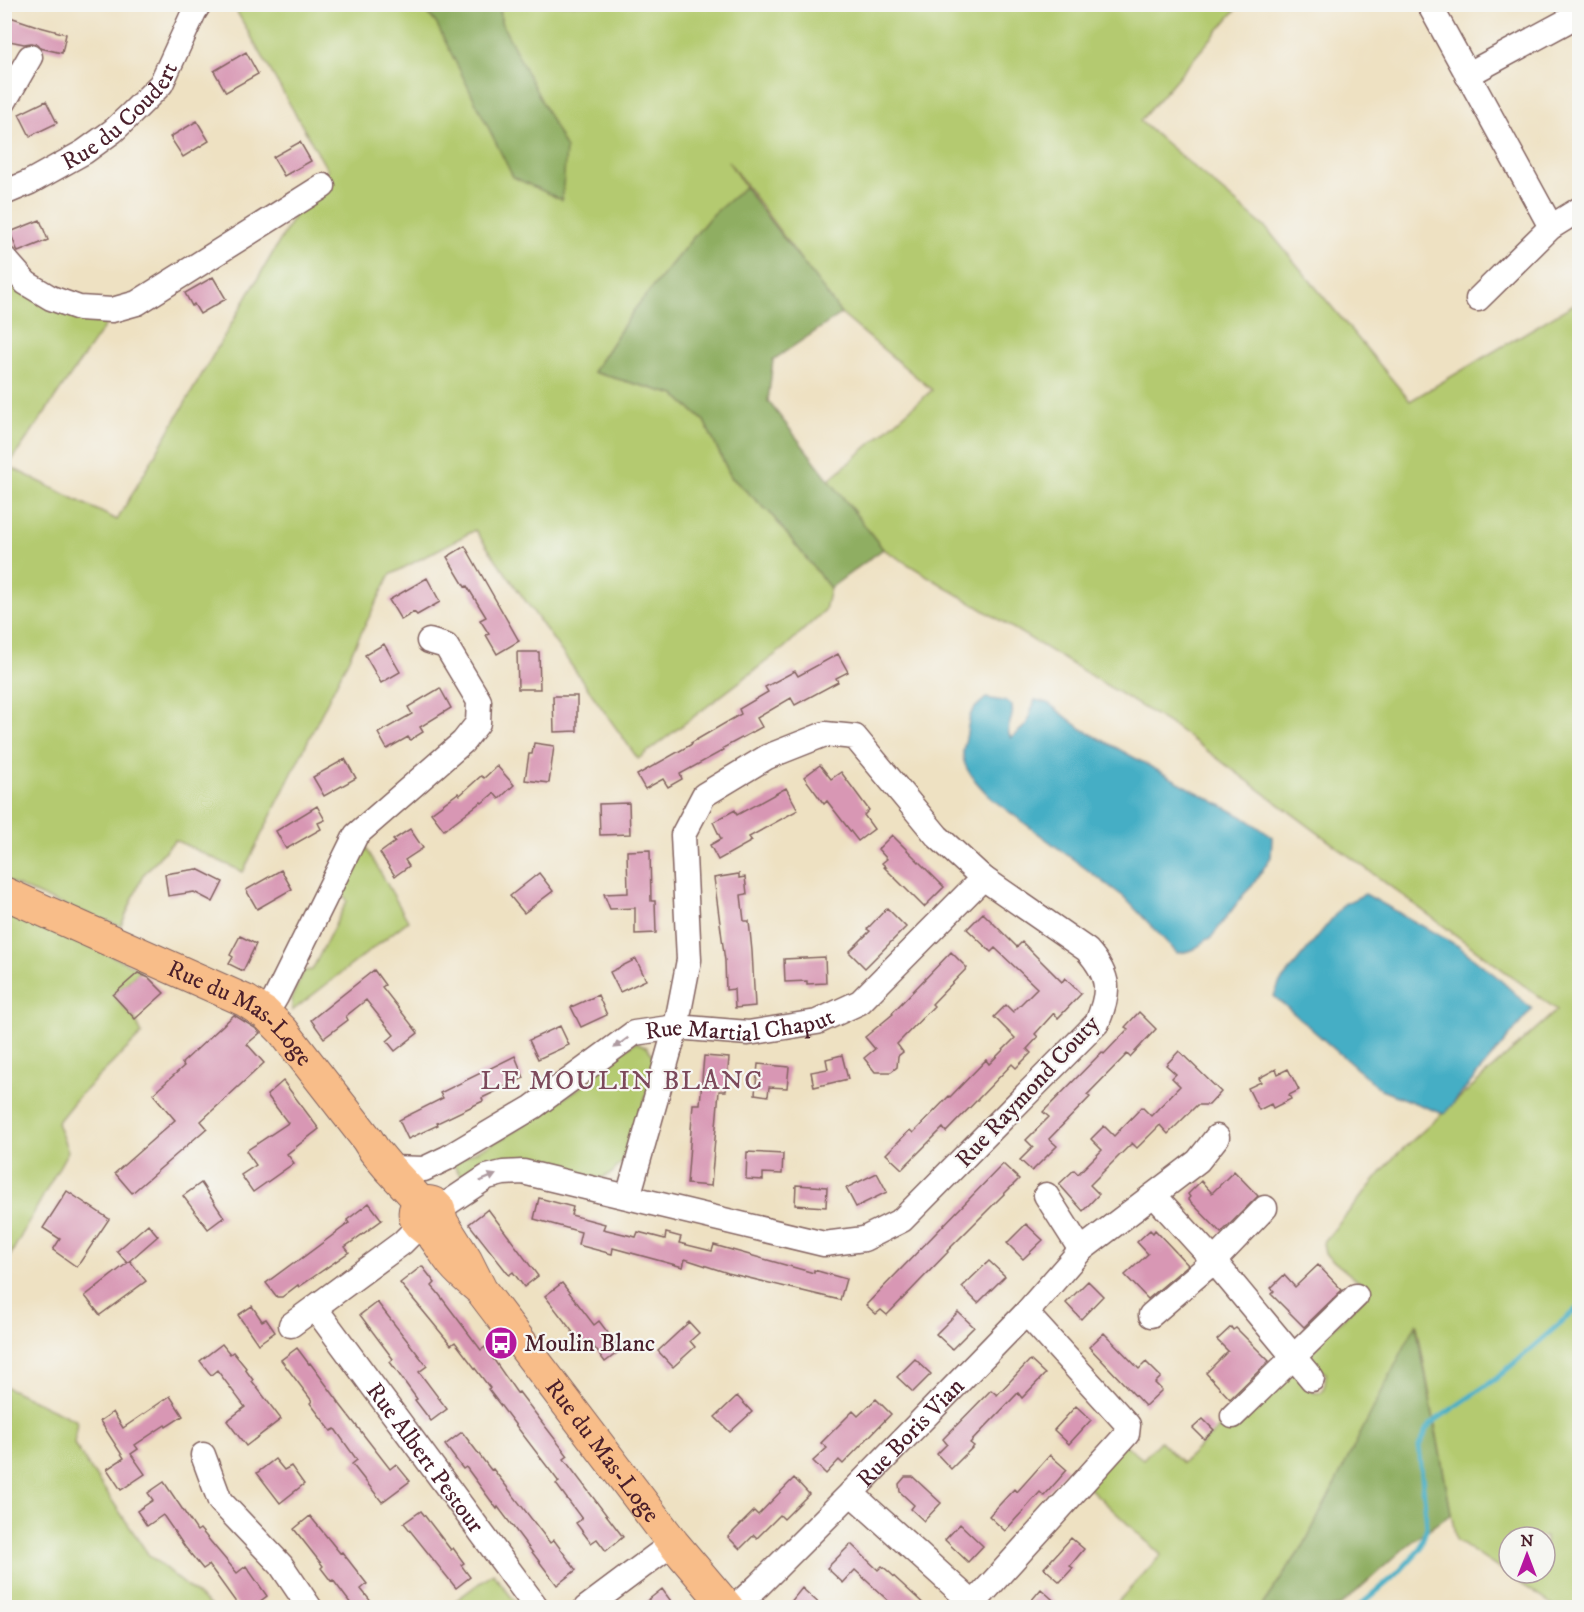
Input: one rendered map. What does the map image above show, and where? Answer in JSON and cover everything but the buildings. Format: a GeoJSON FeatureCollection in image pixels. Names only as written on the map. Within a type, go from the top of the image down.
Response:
{"type":"FeatureCollection","features":[{"type":"Feature","properties":{"kind":"main road","name":"Rue du Mas-Loge"},"geometry":{"type":"LineString","coordinates":[[4,893],[246,1001],[266,1014],[294,1044],[389,1168],[414,1195],[426,1221],[446,1230],[466,1260],[481,1290],[673,1543],[728,1608]]}},
{"type":"Feature","properties":{"kind":"street","name":"Rue du Coudert"},"geometry":{"type":"LineString","coordinates":[[4,193],[30,182],[84,152],[113,131],[131,114],[161,84],[199,4]]}},
{"type":"Feature","properties":{"kind":"street"},"geometry":{"type":"LineString","coordinates":[[1434,6],[1467,75],[1551,227]]}},
{"type":"Feature","properties":{"kind":"street"},"geometry":{"type":"LineString","coordinates":[[1467,75],[1580,14]]}},
{"type":"Feature","properties":{"kind":"street"},"geometry":{"type":"LineString","coordinates":[[4,102],[30,57]]}},
{"type":"Feature","properties":{"kind":"street"},"geometry":{"type":"LineString","coordinates":[[4,258],[26,282],[51,298],[79,308],[112,309],[137,303],[323,186]]}},
{"type":"Feature","properties":{"kind":"street"},"geometry":{"type":"LineString","coordinates":[[1478,299],[1551,227],[1580,209]]}},
{"type":"Feature","properties":{"kind":"street"},"geometry":{"type":"LineString","coordinates":[[266,1014],[356,835],[463,742],[478,723],[479,701],[447,646],[429,641]]}},
{"type":"Feature","properties":{"kind":"street","name":"Rue Raymond Couty"},"geometry":{"type":"LineString","coordinates":[[426,1221],[487,1177],[523,1172],[824,1244],[864,1239],[902,1220],[1097,1023],[1106,1002],[1107,992],[1098,962],[1088,950],[983,878],[937,836],[855,737],[825,734],[767,757],[704,795],[683,835],[689,960],[676,1028],[628,1197]]}},
{"type":"Feature","properties":{"kind":"street","name":"Rue Martial Chaput"},"geometry":{"type":"LineString","coordinates":[[389,1168],[424,1169],[440,1161],[533,1107],[634,1033],[676,1028],[748,1033],[818,1022],[860,1002],[983,878]]}},
{"type":"Feature","properties":{"kind":"street","name":"Rue Boris Vian"},"geometry":{"type":"LineString","coordinates":[[734,1608],[851,1494],[1026,1313],[1081,1250],[1198,1161],[1217,1137]]}},
{"type":"Feature","properties":{"kind":"street"},"geometry":{"type":"LineString","coordinates":[[291,1325],[426,1221],[440,1161]]}},
{"type":"Feature","properties":{"kind":"street"},"geometry":{"type":"LineString","coordinates":[[1046,1195],[1081,1250]]}},
{"type":"Feature","properties":{"kind":"street"},"geometry":{"type":"LineString","coordinates":[[1155,1195],[1214,1261],[1312,1379]]}},
{"type":"Feature","properties":{"kind":"street"},"geometry":{"type":"LineString","coordinates":[[1151,1315],[1214,1261],[1265,1208]]}},
{"type":"Feature","properties":{"kind":"street"},"geometry":{"type":"LineString","coordinates":[[1233,1416],[1356,1296]]}},
{"type":"Feature","properties":{"kind":"street","name":"Rue Albert Pestour"},"geometry":{"type":"LineString","coordinates":[[315,1308],[537,1608]]}},
{"type":"Feature","properties":{"kind":"street"},"geometry":{"type":"LineString","coordinates":[[851,1494],[976,1605],[1127,1434],[1128,1425],[1026,1313]]}},
{"type":"Feature","properties":{"kind":"street"},"geometry":{"type":"LineString","coordinates":[[203,1455],[220,1501],[281,1565],[310,1608]]}},
{"type":"Feature","properties":{"kind":"street"},"geometry":{"type":"LineString","coordinates":[[586,1608],[673,1543]]}},
{"type":"Feature","properties":{"kind":"green space"},"geometry":{"type":"Polygon","coordinates":[[[233,5],[421,5],[436,23],[501,22],[500,5],[1240,5],[1140,121],[1268,230],[1410,401],[1579,301],[1579,1607],[1556,1607],[1523,1585],[1557,1585],[1557,1525],[1497,1525],[1497,1567],[1456,1540],[1417,1325],[1304,1545],[1261,1607],[1113,1607],[1161,1555],[1084,1483],[1121,1442],[1143,1459],[1160,1441],[1182,1463],[1220,1427],[1233,1423],[1293,1368],[1306,1388],[1315,1393],[1322,1392],[1326,1373],[1313,1368],[1306,1356],[1370,1291],[1325,1254],[1323,1243],[1394,1157],[1557,1010],[1175,727],[883,549],[829,480],[932,390],[841,314],[728,161],[745,187],[710,217],[634,310],[593,372],[675,395],[704,421],[731,477],[771,514],[830,588],[825,610],[784,648],[638,759],[475,530],[390,575],[243,872],[175,840],[143,875],[121,926],[50,900],[5,880],[4,258],[26,282],[115,311],[8,466],[117,520],[296,213],[294,192],[328,171],[233,5]]]}},
{"type":"Feature","properties":{"kind":"green space"},"geometry":{"type":"Polygon","coordinates":[[[421,5],[500,5],[501,22],[566,149],[562,200],[513,177],[436,23],[421,5]]]}},
{"type":"Feature","properties":{"kind":"green space"},"geometry":{"type":"Polygon","coordinates":[[[745,187],[841,314],[773,360],[768,401],[883,549],[830,588],[771,514],[731,477],[704,421],[675,395],[593,372],[634,310],[710,217],[745,187]]]}},
{"type":"Feature","properties":{"kind":"green space"},"geometry":{"type":"Polygon","coordinates":[[[366,847],[408,921],[292,1011],[292,997],[304,971],[312,970],[347,901],[343,893],[366,847]]]}},
{"type":"Feature","properties":{"kind":"green space"},"geometry":{"type":"Polygon","coordinates":[[[5,904],[141,970],[113,995],[135,1019],[142,1034],[77,1098],[57,1123],[68,1151],[5,1265],[5,904]]]}},
{"type":"Feature","properties":{"kind":"green space"},"geometry":{"type":"Polygon","coordinates":[[[636,1042],[647,1047],[656,1060],[625,1159],[612,1173],[593,1182],[567,1175],[567,1169],[534,1162],[532,1167],[465,1182],[452,1163],[507,1136],[590,1081],[587,1076],[636,1042]]]}},
{"type":"Feature","properties":{"kind":"green space"},"geometry":{"type":"Polygon","coordinates":[[[1416,1324],[1451,1513],[1408,1545],[1339,1607],[1261,1607],[1304,1545],[1416,1324]]]}},
{"type":"Feature","properties":{"kind":"green space"},"geometry":{"type":"Polygon","coordinates":[[[4,1386],[77,1421],[74,1444],[148,1554],[212,1607],[5,1607],[4,1386]]]}},
{"type":"Feature","properties":{"kind":"green space"},"geometry":{"type":"Polygon","coordinates":[[[493,1573],[519,1607],[447,1607],[493,1573]]]}},
{"type":"Feature","properties":{"kind":"water"},"geometry":{"type":"Polygon","coordinates":[[[986,698],[1008,702],[1012,705],[1008,729],[1011,738],[1026,725],[1035,700],[1048,703],[1082,729],[1248,820],[1272,837],[1271,857],[1252,886],[1210,939],[1194,949],[1177,953],[1124,897],[992,799],[982,789],[965,765],[963,752],[971,713],[986,698]]]}},
{"type":"Feature","properties":{"kind":"water"},"geometry":{"type":"Polygon","coordinates":[[[1365,894],[1458,946],[1532,1009],[1444,1114],[1381,1090],[1274,996],[1279,984],[1344,904],[1365,894]]]}},
{"type":"Feature","properties":{"kind":"waterway"},"geometry":{"type":"LineString","coordinates":[[1357,1608],[1397,1574],[1420,1549],[1427,1526],[1419,1446],[1430,1424],[1497,1378],[1580,1306]]}},
{"type":"Feature","properties":{"kind":"place","name":"Moulin Blanc"},"geometry":{"type":"Point","coordinates":[501,1343]}},
{"type":"Feature","properties":{"kind":"district","name":"LE MOULIN BLANC"},"geometry":{"type":"Point","coordinates":[622,1080]}}]}
